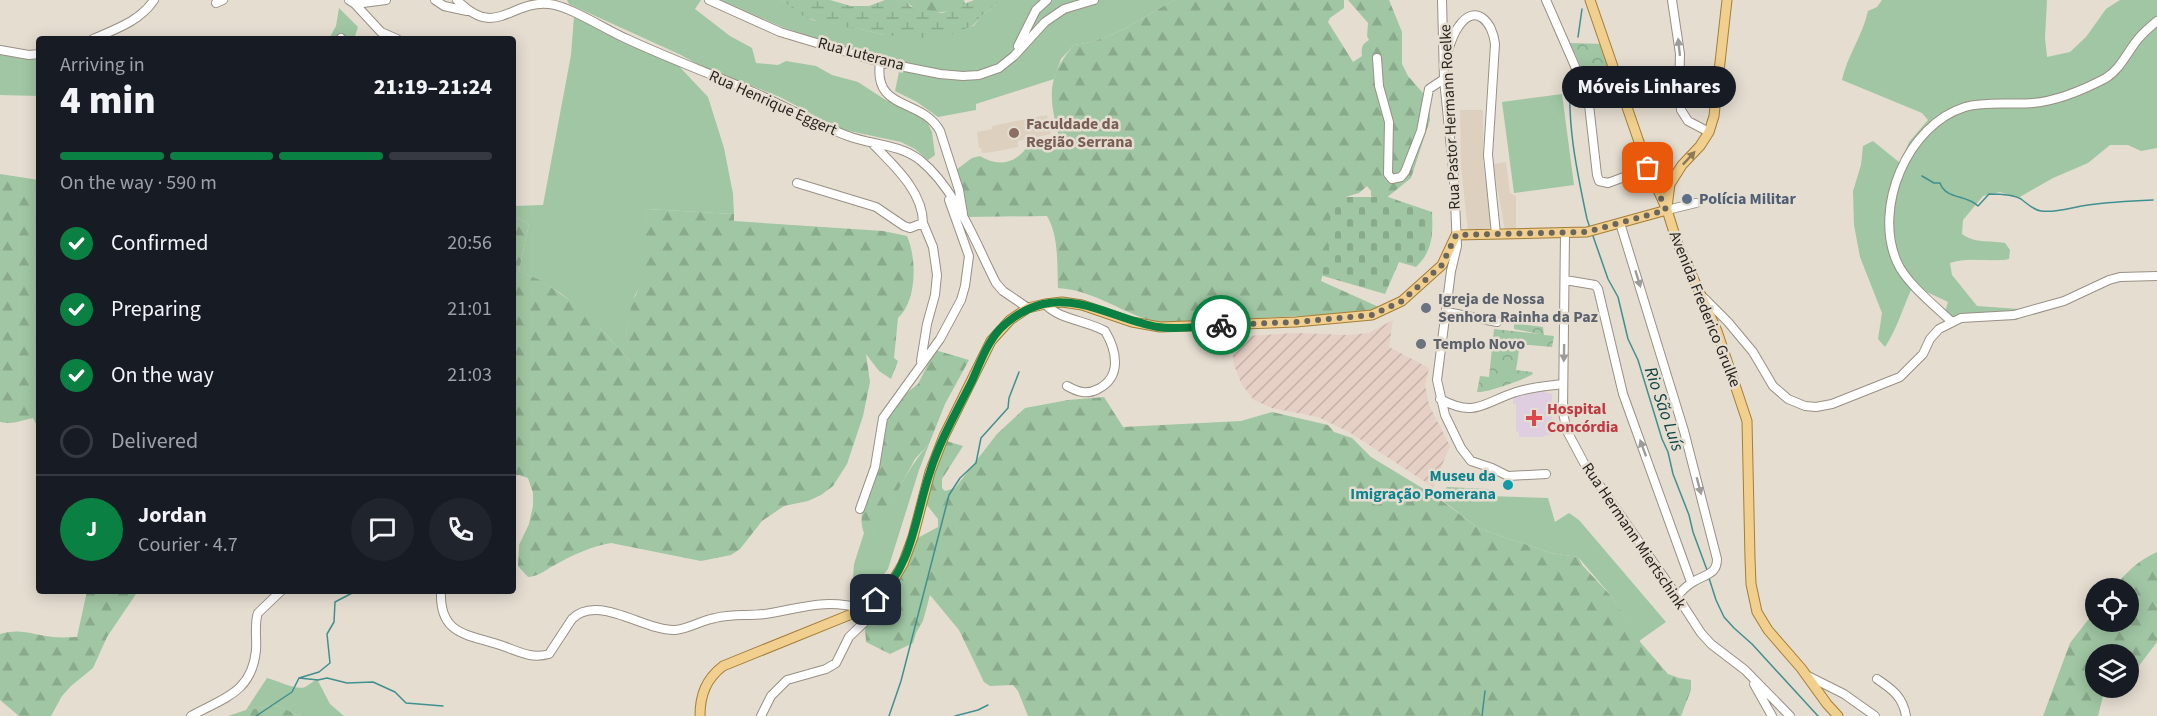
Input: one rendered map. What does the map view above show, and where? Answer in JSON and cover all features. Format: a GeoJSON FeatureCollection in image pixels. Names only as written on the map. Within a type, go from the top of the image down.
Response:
{"type":"FeatureCollection","features":[{"type":"Feature","properties":{"kind":"main road","name":"Avenida Frederico Grulke"},"geometry":{"type":"LineString","coordinates":[[1590,0],[1677,242],[1717,331],[1747,421],[1750,558],[1755,606],[1760,620],[1838,716]]}},
{"type":"Feature","properties":{"kind":"main road"},"geometry":{"type":"LineString","coordinates":[[700,716],[700,704],[707,682],[723,666],[864,609],[888,589],[903,564],[913,537],[930,472],[940,445],[991,341],[1010,320],[1028,309],[1062,302],[1082,305],[1132,322],[1160,327],[1296,322],[1372,315],[1402,301],[1442,265],[1456,235],[1587,232],[1666,210],[1670,184],[1674,176],[1709,132],[1718,88],[1727,0]]}},
{"type":"Feature","properties":{"kind":"main road"},"geometry":{"type":"LineString","coordinates":[[1651,172],[1674,176]]}},
{"type":"Feature","properties":{"kind":"street"},"geometry":{"type":"LineString","coordinates":[[99,36],[137,18],[149,8],[154,0]]}},
{"type":"Feature","properties":{"kind":"street"},"geometry":{"type":"LineString","coordinates":[[352,2],[386,0]]}},
{"type":"Feature","properties":{"kind":"street","name":"Rua Henrique Eggert"},"geometry":{"type":"LineString","coordinates":[[435,0],[444,6],[491,18],[537,4],[561,7],[628,40],[751,92],[823,126],[850,137],[906,151],[921,160],[946,190],[964,217],[996,283],[1028,309]]}},
{"type":"Feature","properties":{"kind":"street"},"geometry":{"type":"LineString","coordinates":[[457,0],[467,11]]}},
{"type":"Feature","properties":{"kind":"street","name":"Rua Luterana"},"geometry":{"type":"LineString","coordinates":[[709,0],[780,32],[880,62],[940,74],[963,76],[979,75],[999,68],[1014,56],[1045,22],[1064,9],[1094,0]]}},
{"type":"Feature","properties":{"kind":"street"},"geometry":{"type":"LineString","coordinates":[[1014,56],[1036,10],[1047,0]]}},
{"type":"Feature","properties":{"kind":"street","name":"Rua Pastor Hermann Roelke"},"geometry":{"type":"LineString","coordinates":[[1440,399],[1438,387],[1442,380],[1451,271],[1457,246],[1455,179],[1444,79],[1444,6],[1442,0]]}},
{"type":"Feature","properties":{"kind":"street"},"geometry":{"type":"LineString","coordinates":[[1546,0],[1588,96],[1599,181],[1608,183],[1651,172]]}},
{"type":"Feature","properties":{"kind":"street"},"geometry":{"type":"LineString","coordinates":[[1672,0],[1680,54],[1681,110],[1688,121],[1709,132]]}},
{"type":"Feature","properties":{"kind":"street"},"geometry":{"type":"LineString","coordinates":[[352,2],[379,35]]}},
{"type":"Feature","properties":{"kind":"street"},"geometry":{"type":"LineString","coordinates":[[1443,61],[1458,27],[1470,16],[1477,15],[1484,18],[1494,33],[1495,44],[1488,155],[1496,234]]}},
{"type":"Feature","properties":{"kind":"street"},"geometry":{"type":"LineString","coordinates":[[1952,322],[1905,274],[1893,251],[1888,218],[1894,186],[1905,162],[1923,136],[1940,120],[1960,109],[1992,104],[2035,103],[2074,92],[2108,76],[2116,70],[2142,33],[2157,21]]}},
{"type":"Feature","properties":{"kind":"street"},"geometry":{"type":"LineString","coordinates":[[0,50],[36,54]]}},
{"type":"Feature","properties":{"kind":"street"},"geometry":{"type":"LineString","coordinates":[[1377,58],[1379,86],[1389,122],[1388,174],[1392,179],[1401,177],[1405,172],[1421,131],[1429,89],[1444,79]]}},
{"type":"Feature","properties":{"kind":"street"},"geometry":{"type":"LineString","coordinates":[[880,62],[878,75],[880,85],[886,94],[927,116],[935,122],[940,131],[959,190],[964,217]]}},
{"type":"Feature","properties":{"kind":"street"},"geometry":{"type":"LineString","coordinates":[[871,142],[904,178],[921,210],[923,223],[933,247],[937,275],[921,363]]}},
{"type":"Feature","properties":{"kind":"street"},"geometry":{"type":"LineString","coordinates":[[796,183],[876,207],[910,228],[923,223]]}},
{"type":"Feature","properties":{"kind":"street"},"geometry":{"type":"LineString","coordinates":[[860,508],[875,467],[883,418],[940,339],[961,300],[968,274],[969,256],[946,190]]}},
{"type":"Feature","properties":{"kind":"street"},"geometry":{"type":"LineString","coordinates":[[1666,210],[1696,202]]}},
{"type":"Feature","properties":{"kind":"street"},"geometry":{"type":"LineString","coordinates":[[1620,223],[1684,431],[1717,559],[1713,572],[1691,582],[1677,596]]}},
{"type":"Feature","properties":{"kind":"street","name":"Rua Hermann Miertschink"},"geometry":{"type":"LineString","coordinates":[[1565,233],[1563,384],[1564,422],[1567,431],[1584,463],[1707,640],[1747,672],[1790,716]]}},
{"type":"Feature","properties":{"kind":"street"},"geometry":{"type":"LineString","coordinates":[[1702,297],[1748,345],[1773,386],[1788,399],[1804,406],[1816,407],[1832,404],[1900,377],[1923,354],[1930,339],[1940,329],[1961,318],[1998,317],[2028,312],[2064,301],[2109,280],[2120,277],[2157,276]]}},
{"type":"Feature","properties":{"kind":"street"},"geometry":{"type":"LineString","coordinates":[[1565,280],[1592,285],[1598,289],[1623,394],[1691,582]]}},
{"type":"Feature","properties":{"kind":"street"},"geometry":{"type":"LineString","coordinates":[[1045,304],[1054,313],[1087,322],[1104,331],[1114,354],[1113,377],[1107,385],[1093,392],[1084,393],[1067,386]]}},
{"type":"Feature","properties":{"kind":"street"},"geometry":{"type":"LineString","coordinates":[[1449,313],[1497,322]]}},
{"type":"Feature","properties":{"kind":"street"},"geometry":{"type":"LineString","coordinates":[[1440,399],[1456,408],[1475,409],[1517,392],[1563,384]]}},
{"type":"Feature","properties":{"kind":"street"},"geometry":{"type":"LineString","coordinates":[[1440,399],[1454,434],[1466,457],[1471,461],[1508,476],[1545,474]]}},
{"type":"Feature","properties":{"kind":"street"},"geometry":{"type":"LineString","coordinates":[[191,716],[223,701],[242,686],[253,668],[257,644],[256,617],[279,594]]}},
{"type":"Feature","properties":{"kind":"street"},"geometry":{"type":"LineString","coordinates":[[441,594],[442,612],[460,633],[533,657],[549,654],[572,619],[590,608],[676,630],[724,616],[762,614],[829,602],[864,609]]}},
{"type":"Feature","properties":{"kind":"street"},"geometry":{"type":"LineString","coordinates":[[761,716],[771,696],[787,680],[826,669],[836,663],[849,638],[877,610],[879,604],[876,600]]}},
{"type":"Feature","properties":{"kind":"street"},"geometry":{"type":"LineString","coordinates":[[1747,672],[1772,716]]}},
{"type":"Feature","properties":{"kind":"street"},"geometry":{"type":"LineString","coordinates":[[1809,679],[1844,694],[1875,716]]}},
{"type":"Feature","properties":{"kind":"street"},"geometry":{"type":"LineString","coordinates":[[1877,679],[1896,692],[1904,706],[1906,716]]}},
{"type":"Feature","properties":{"kind":"shaded area"},"geometry":{"type":"Polygon","coordinates":[[[1460,110],[1483,110],[1483,163],[1493,227],[1468,231],[1461,167],[1460,110]]]}},
{"type":"Feature","properties":{"kind":"shaded area","name":"Faculdade da Região Serrana"},"geometry":{"type":"Polygon","coordinates":[[[1047,115],[1051,134],[1018,141],[1018,147],[993,152],[982,153],[979,148],[977,132],[992,129],[992,126],[1047,115]]]}},
{"type":"Feature","properties":{"kind":"shaded area"},"geometry":{"type":"Polygon","coordinates":[[[1506,162],[1510,193],[1516,196],[1516,231],[1505,231],[1493,164],[1506,162]]]}},
{"type":"Feature","properties":{"kind":"shaded area"},"geometry":{"type":"Polygon","coordinates":[[[1393,320],[1389,347],[1429,368],[1425,385],[1429,405],[1450,446],[1433,487],[1349,432],[1318,417],[1272,408],[1254,400],[1242,385],[1234,365],[1230,337],[1297,333],[1347,335],[1369,333],[1393,320]]]}},
{"type":"Feature","properties":{"kind":"shaded area","name":"Hospital Concórdia"},"geometry":{"type":"Polygon","coordinates":[[[1546,389],[1546,393],[1552,394],[1552,435],[1519,437],[1519,432],[1516,431],[1516,404],[1513,404],[1513,398],[1546,389]]]}},
{"type":"Feature","properties":{"kind":"green space"},"geometry":{"type":"Polygon","coordinates":[[[567,0],[701,0],[695,9],[730,36],[752,48],[756,63],[778,65],[786,61],[816,66],[832,75],[858,82],[884,99],[926,120],[932,132],[935,155],[928,160],[915,149],[901,142],[840,129],[780,97],[703,67],[569,4],[567,0]]]}},
{"type":"Feature","properties":{"kind":"green space"},"geometry":{"type":"Polygon","coordinates":[[[721,0],[782,0],[812,20],[884,35],[974,26],[980,17],[997,4],[997,0],[1175,0],[1115,33],[1074,45],[1061,59],[1054,79],[976,104],[976,110],[938,117],[917,102],[895,91],[900,67],[782,27],[721,0]]]}},
{"type":"Feature","properties":{"kind":"green space"},"geometry":{"type":"Polygon","coordinates":[[[782,0],[830,0],[851,6],[869,6],[885,0],[905,0],[911,7],[942,13],[974,0],[997,0],[997,4],[980,17],[974,25],[947,36],[926,38],[884,35],[825,24],[803,16],[782,0]]]}},
{"type":"Feature","properties":{"kind":"green space"},"geometry":{"type":"Polygon","coordinates":[[[905,0],[964,0],[965,4],[942,12],[926,12],[911,6],[905,0]]]}},
{"type":"Feature","properties":{"kind":"green space"},"geometry":{"type":"Polygon","coordinates":[[[1175,0],[1344,0],[1344,8],[1328,22],[1353,62],[1362,56],[1362,46],[1369,40],[1368,23],[1348,0],[1389,0],[1402,32],[1402,64],[1408,76],[1429,100],[1430,120],[1411,178],[1385,199],[1376,199],[1371,196],[1371,191],[1367,186],[1359,193],[1342,198],[1321,281],[1381,308],[1360,313],[1160,323],[1084,293],[1058,288],[1054,232],[1047,216],[965,217],[956,170],[972,158],[980,156],[993,162],[1005,162],[1017,157],[1027,147],[1060,142],[1052,91],[1058,69],[1074,45],[1115,33],[1175,0]]]}},
{"type":"Feature","properties":{"kind":"green space"},"geometry":{"type":"Polygon","coordinates":[[[1882,0],[2047,0],[2045,38],[2047,57],[2070,52],[2086,37],[2106,9],[2120,0],[2157,0],[2157,148],[2141,151],[2128,145],[2110,145],[2088,163],[2053,178],[2018,198],[2000,192],[1983,196],[1963,220],[1962,234],[1978,240],[2005,243],[2010,250],[2009,259],[1957,261],[1950,263],[1952,275],[1977,306],[2019,309],[2017,320],[1973,321],[1944,315],[1948,302],[1929,293],[1911,290],[1885,347],[1878,339],[1882,313],[1860,257],[1854,225],[1853,191],[1861,165],[1863,146],[1873,141],[1900,163],[1909,142],[1928,120],[1922,113],[1842,80],[1868,11],[1877,7],[1882,0]]]}},
{"type":"Feature","properties":{"kind":"green space"},"geometry":{"type":"Polygon","coordinates":[[[339,8],[358,27],[355,36],[331,36],[336,26],[339,8]]]}},
{"type":"Feature","properties":{"kind":"green space"},"geometry":{"type":"Polygon","coordinates":[[[574,17],[675,62],[708,97],[724,148],[733,194],[734,214],[647,209],[644,266],[626,332],[631,362],[581,309],[554,289],[519,271],[529,224],[516,218],[516,206],[543,205],[571,55],[574,17]]]}},
{"type":"Feature","properties":{"kind":"green space"},"geometry":{"type":"Polygon","coordinates":[[[1570,43],[1605,44],[1621,90],[1595,98],[1570,43]]]}},
{"type":"Feature","properties":{"kind":"green space"},"geometry":{"type":"Polygon","coordinates":[[[0,47],[36,52],[36,96],[0,95],[0,47]]]}},
{"type":"Feature","properties":{"kind":"green space"},"geometry":{"type":"Polygon","coordinates":[[[1562,94],[1574,185],[1514,193],[1502,102],[1562,94]]]}},
{"type":"Feature","properties":{"kind":"green space"},"geometry":{"type":"Polygon","coordinates":[[[0,174],[36,180],[36,424],[33,418],[13,423],[0,422],[0,174]]]}},
{"type":"Feature","properties":{"kind":"green space"},"geometry":{"type":"Polygon","coordinates":[[[1333,197],[1388,197],[1432,212],[1432,235],[1426,255],[1416,267],[1399,262],[1385,294],[1313,273],[1327,247],[1333,197]]]}},
{"type":"Feature","properties":{"kind":"green space"},"geometry":{"type":"Polygon","coordinates":[[[647,209],[734,214],[734,221],[883,231],[907,236],[914,268],[909,301],[898,318],[894,358],[898,361],[891,379],[879,371],[866,354],[870,382],[863,416],[847,464],[833,486],[808,501],[784,506],[762,521],[740,549],[731,555],[701,561],[611,543],[581,552],[528,577],[518,566],[519,545],[529,524],[533,493],[528,478],[516,476],[516,218],[529,224],[519,271],[542,281],[584,310],[630,361],[626,332],[643,269],[647,209]]]}},
{"type":"Feature","properties":{"kind":"green space"},"geometry":{"type":"Polygon","coordinates":[[[1514,323],[1543,327],[1544,335],[1554,336],[1552,347],[1520,344],[1516,370],[1533,374],[1505,386],[1477,392],[1480,376],[1489,377],[1494,329],[1540,334],[1514,329],[1514,323]]]}},
{"type":"Feature","properties":{"kind":"green space"},"geometry":{"type":"Polygon","coordinates":[[[935,350],[969,360],[945,404],[929,444],[915,459],[882,520],[871,533],[864,533],[863,510],[872,490],[889,407],[918,384],[935,350]]]}},
{"type":"Feature","properties":{"kind":"green space"},"geometry":{"type":"Polygon","coordinates":[[[1104,397],[1123,427],[1241,421],[1272,412],[1328,425],[1334,432],[1352,438],[1371,457],[1437,497],[1478,528],[1551,553],[1578,557],[1583,566],[1613,598],[1641,643],[1668,674],[1691,680],[1691,690],[1681,716],[1028,716],[1018,691],[1013,685],[990,686],[984,682],[959,630],[930,595],[923,621],[913,643],[890,654],[866,642],[865,627],[883,612],[894,593],[912,541],[938,527],[938,519],[919,495],[940,439],[963,446],[942,479],[942,488],[945,491],[955,488],[997,434],[1025,408],[1068,400],[1104,397]]]}},
{"type":"Feature","properties":{"kind":"green space"},"geometry":{"type":"Polygon","coordinates":[[[929,444],[888,569],[874,587],[865,593],[863,584],[853,577],[854,564],[864,533],[871,533],[913,465],[929,444]]]}},
{"type":"Feature","properties":{"kind":"green space"},"geometry":{"type":"Polygon","coordinates":[[[1447,487],[1489,489],[1489,496],[1548,498],[1555,522],[1569,513],[1579,520],[1666,622],[1639,641],[1613,598],[1578,557],[1551,553],[1478,528],[1438,497],[1447,487]]]}},
{"type":"Feature","properties":{"kind":"green space"},"geometry":{"type":"Polygon","coordinates":[[[2157,552],[2157,642],[2139,666],[2139,644],[2085,644],[2085,698],[2102,698],[2098,716],[2043,716],[2070,643],[2085,624],[2085,632],[2139,632],[2139,578],[2122,578],[2144,559],[2157,552]]]}},
{"type":"Feature","properties":{"kind":"green space"},"geometry":{"type":"Polygon","coordinates":[[[86,594],[136,594],[107,637],[93,668],[62,696],[51,716],[19,716],[0,700],[0,634],[21,632],[56,637],[77,637],[86,594]]]}},
{"type":"Feature","properties":{"kind":"green space"},"geometry":{"type":"Polygon","coordinates":[[[267,678],[301,688],[317,679],[330,704],[344,716],[300,716],[276,705],[246,710],[267,678]]]}},
{"type":"Feature","properties":{"kind":"green space"},"geometry":{"type":"Polygon","coordinates":[[[276,705],[300,716],[228,716],[246,710],[276,705]]]}},
{"type":"Feature","properties":{"kind":"waterway","name":"Rio São Luís"},"geometry":{"type":"LineString","coordinates":[[1578,37],[1582,9]]}},
{"type":"Feature","properties":{"kind":"waterway","name":"Rio São Luís"},"geometry":{"type":"LineString","coordinates":[[1571,72],[1570,109],[1573,146],[1590,228]]}},
{"type":"Feature","properties":{"kind":"waterway"},"geometry":{"type":"LineString","coordinates":[[1922,176],[1934,183],[1940,183],[1951,195],[1973,202],[1978,206],[1989,194],[2014,196],[2041,211],[2153,200]]}},
{"type":"Feature","properties":{"kind":"waterway","name":"Rio São Luís"},"geometry":{"type":"LineString","coordinates":[[1593,236],[1608,279],[1618,297],[1628,339],[1638,360],[1673,474],[1707,570]]}},
{"type":"Feature","properties":{"kind":"waterway"},"geometry":{"type":"LineString","coordinates":[[889,716],[901,681],[949,495],[960,478],[976,463],[981,438],[1008,408],[1009,398],[1019,372]]}},
{"type":"Feature","properties":{"kind":"waterway","name":"Rio São Luís"},"geometry":{"type":"LineString","coordinates":[[1709,578],[1724,617],[1818,716]]}},
{"type":"Feature","properties":{"kind":"waterway"},"geometry":{"type":"LineString","coordinates":[[256,716],[292,692],[299,678],[319,672],[330,663],[327,634],[334,622],[335,602],[350,594]]}},
{"type":"Feature","properties":{"kind":"waterway"},"geometry":{"type":"LineString","coordinates":[[299,678],[318,680],[327,678],[347,683],[373,682],[395,692],[406,703],[443,706]]}},
{"type":"Feature","properties":{"kind":"waterway"},"geometry":{"type":"LineString","coordinates":[[1482,716],[1485,691]]}},
{"type":"Feature","properties":{"kind":"waterway"},"geometry":{"type":"LineString","coordinates":[[955,716],[988,705]]}},
{"type":"Feature","properties":{"kind":"way so far"},"geometry":{"type":"LineString","coordinates":[[1221,325],[1296,322],[1372,315],[1402,301],[1442,265],[1456,235],[1587,232],[1666,210],[1648,168]]}},
{"type":"Feature","properties":{"kind":"place","name":"Faculdade da Região Serrana"},"geometry":{"type":"Point","coordinates":[1014,133]}},
{"type":"Feature","properties":{"kind":"place","name":"Móveis Linhares"},"geometry":{"type":"Point","coordinates":[1648,168]}},
{"type":"Feature","properties":{"kind":"place","name":"Polícia Militar"},"geometry":{"type":"Point","coordinates":[1687,199]}},
{"type":"Feature","properties":{"kind":"place","name":"Igreja de Nossa Senhora Rainha da Paz"},"geometry":{"type":"Point","coordinates":[1426,308]}},
{"type":"Feature","properties":{"kind":"place","name":"Templo Novo"},"geometry":{"type":"Point","coordinates":[1421,344]}},
{"type":"Feature","properties":{"kind":"place","name":"Hospital Concórdia"},"geometry":{"type":"Point","coordinates":[1534,418]}},
{"type":"Feature","properties":{"kind":"place","name":"Museu da Imigração Pomerana"},"geometry":{"type":"Point","coordinates":[1508,485]}},
{"type":"Feature","properties":{"kind":"route"},"geometry":{"type":"LineString","coordinates":[[876,600],[888,589],[903,564],[913,537],[930,472],[944,436],[991,341],[1010,320],[1028,309],[1062,302],[1082,305],[1132,322],[1160,327],[1221,325]]}}]}
